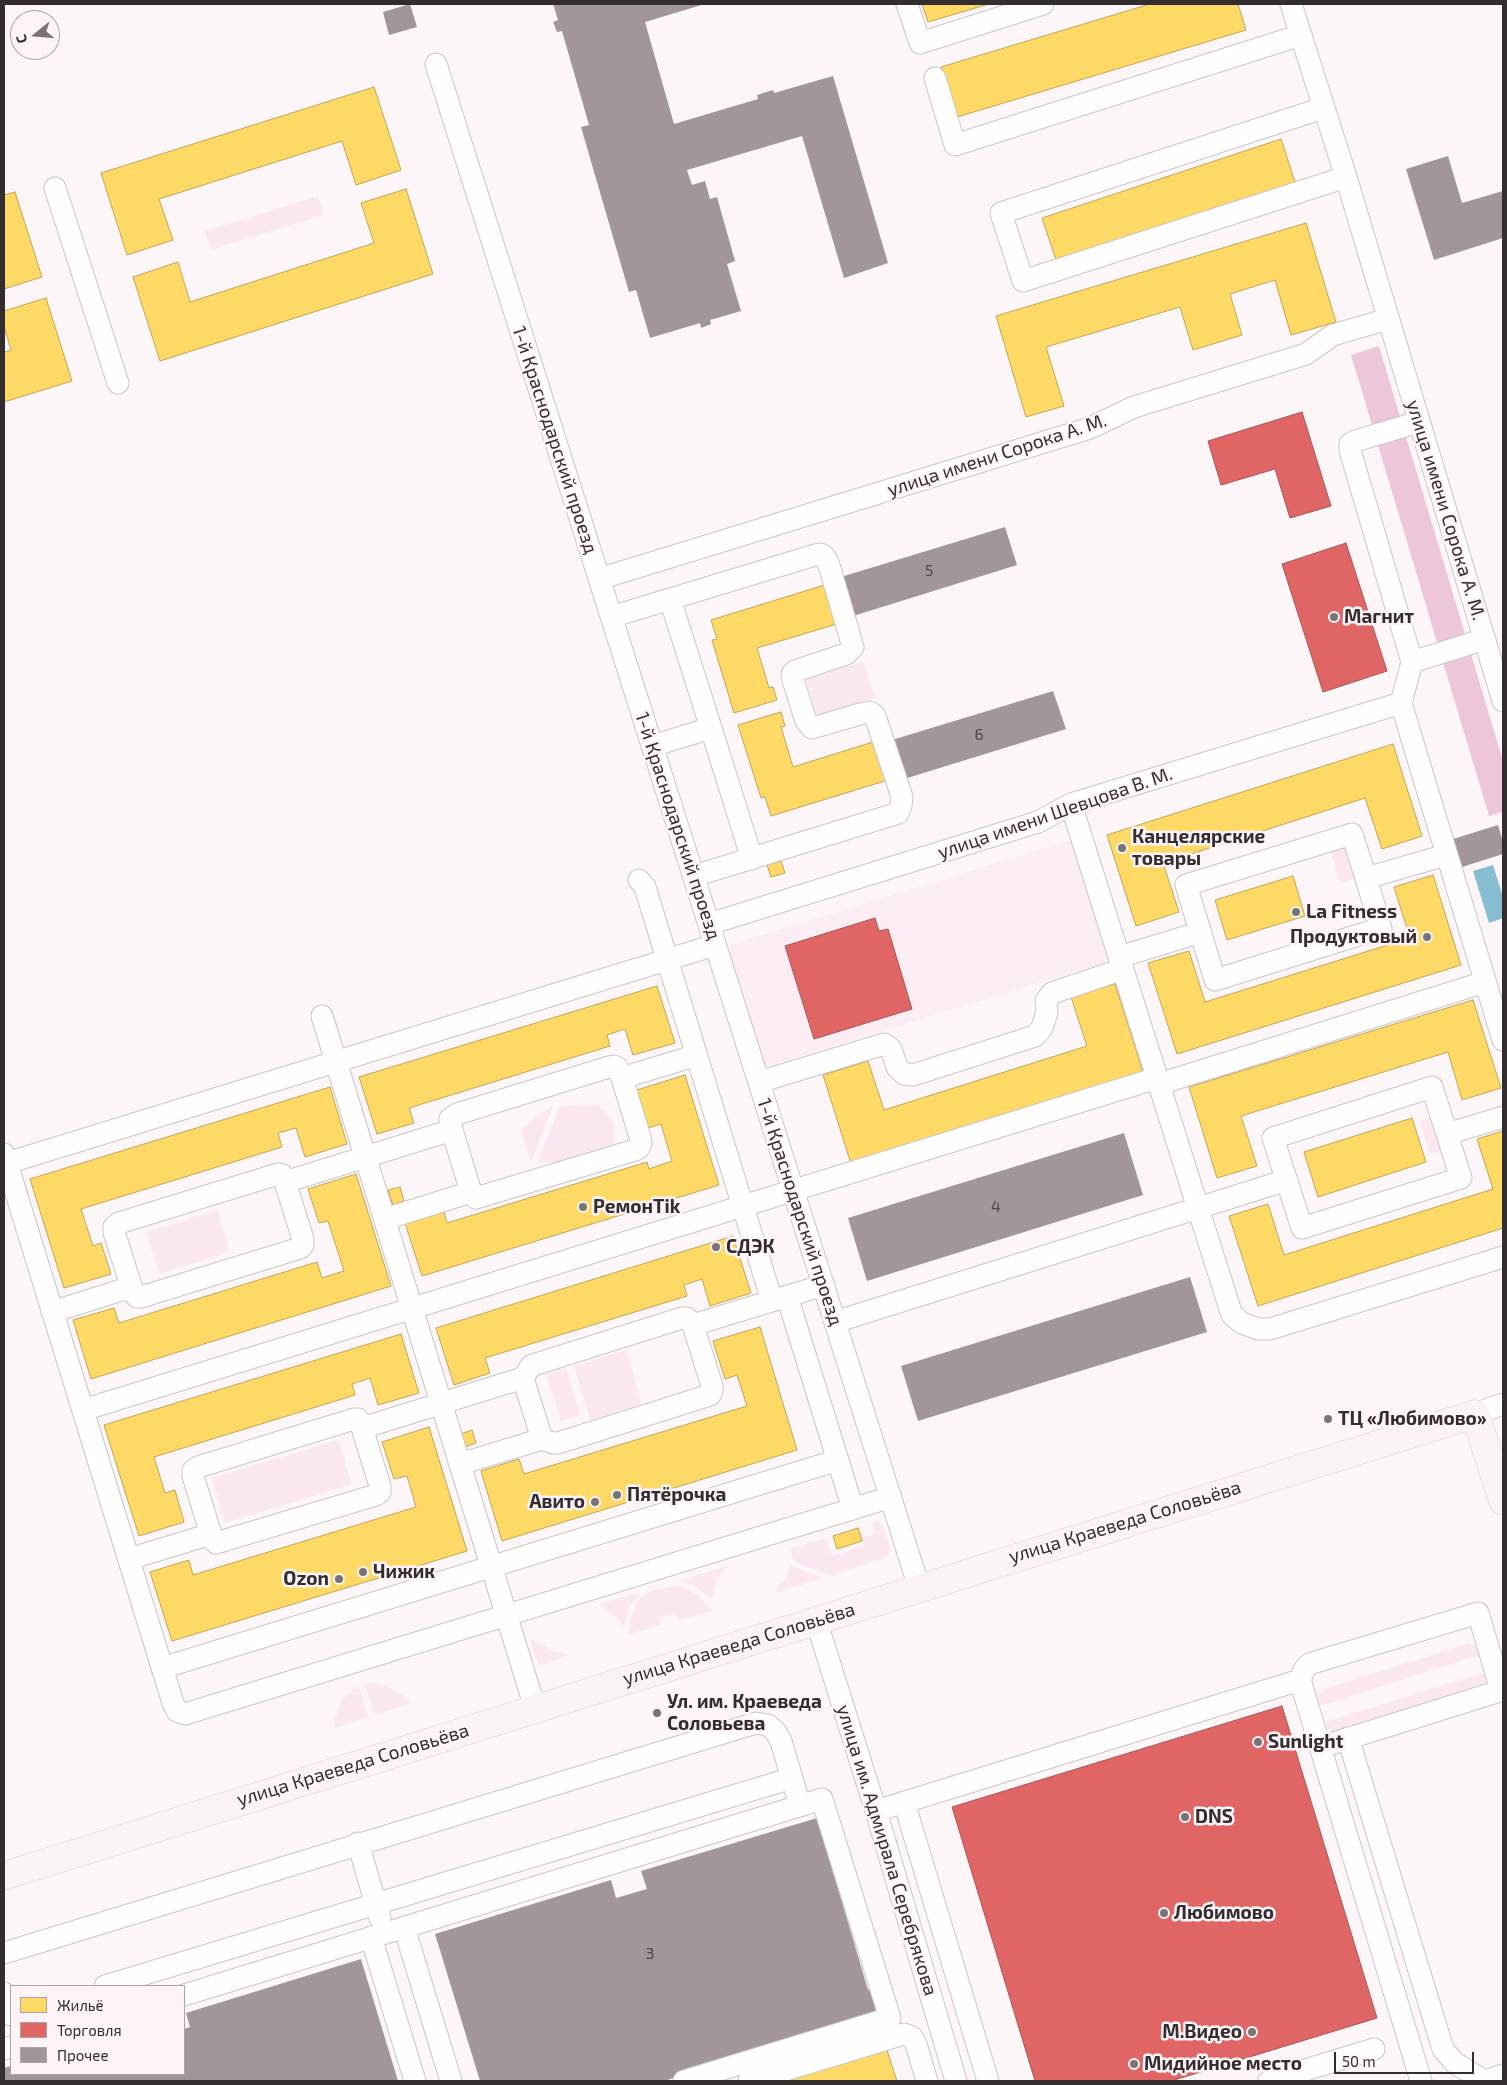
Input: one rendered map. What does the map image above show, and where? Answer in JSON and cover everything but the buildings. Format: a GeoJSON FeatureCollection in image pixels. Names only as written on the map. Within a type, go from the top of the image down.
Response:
{"type":"FeatureCollection","features":[{"type":"Feature","properties":{"kind":"main road"},"geometry":{"type":"LineString","coordinates":[[1491,1408],[1503,1501]]}},
{"type":"Feature","properties":{"kind":"main road","name":"улица Краеведа Соловьёва"},"geometry":{"type":"LineString","coordinates":[[4,1876],[1491,1408]]}},
{"type":"Feature","properties":{"kind":"street"},"geometry":{"type":"LineString","coordinates":[[908,4],[920,43],[1043,4]]}},
{"type":"Feature","properties":{"kind":"street","name":"улица имени Сорока А. М."},"geometry":{"type":"LineString","coordinates":[[1291,4],[1346,177],[1503,701]]}},
{"type":"Feature","properties":{"kind":"street"},"geometry":{"type":"LineString","coordinates":[[935,78],[955,145],[1301,35]]}},
{"type":"Feature","properties":{"kind":"street","name":"1-й Краснодарский проезд"},"geometry":{"type":"LineString","coordinates":[[436,64],[919,1587]]}},
{"type":"Feature","properties":{"kind":"street"},"geometry":{"type":"LineString","coordinates":[[1323,108],[1001,213],[1023,281],[1346,177]]}},
{"type":"Feature","properties":{"kind":"street"},"geometry":{"type":"LineString","coordinates":[[55,188],[118,383]]}},
{"type":"Feature","properties":{"kind":"street","name":"улица имени Сорока А. М."},"geometry":{"type":"LineString","coordinates":[[600,579],[1090,428],[1134,407],[1306,354],[1333,336],[1388,319]]}},
{"type":"Feature","properties":{"kind":"street"},"geometry":{"type":"LineString","coordinates":[[1419,422],[1355,441],[1350,444],[1350,450],[1412,662],[1401,703],[1503,1040]]}},
{"type":"Feature","properties":{"kind":"street"},"geometry":{"type":"LineString","coordinates":[[611,617],[820,554],[824,556],[853,647],[846,654],[795,671],[792,674],[806,721],[809,726],[817,728],[870,712],[878,722],[902,797],[898,813],[694,876]]}},
{"type":"Feature","properties":{"kind":"street"},"geometry":{"type":"LineString","coordinates":[[670,599],[752,859]]}},
{"type":"Feature","properties":{"kind":"street"},"geometry":{"type":"LineString","coordinates":[[1412,662],[1485,640]]}},
{"type":"Feature","properties":{"kind":"street","name":"улица имени Шевцова В. М."},"geometry":{"type":"LineString","coordinates":[[709,924],[1038,822],[1071,804],[1401,703]]}},
{"type":"Feature","properties":{"kind":"street"},"geometry":{"type":"LineString","coordinates":[[652,746],[711,728]]}},
{"type":"Feature","properties":{"kind":"street"},"geometry":{"type":"LineString","coordinates":[[1071,804],[1232,1315],[1242,1323],[1258,1329],[1270,1329],[1503,1257]]}},
{"type":"Feature","properties":{"kind":"street"},"geometry":{"type":"LineString","coordinates":[[1352,834],[1366,878],[1381,928],[1215,980],[1186,885],[1352,834]]}},
{"type":"Feature","properties":{"kind":"street"},"geometry":{"type":"LineString","coordinates":[[1366,878],[1446,855]]}},
{"type":"Feature","properties":{"kind":"street"},"geometry":{"type":"LineString","coordinates":[[639,880],[645,887],[743,1206],[780,1298],[838,1460],[852,1509]]}},
{"type":"Feature","properties":{"kind":"street"},"geometry":{"type":"LineString","coordinates":[[759,1082],[884,1044],[891,1049],[896,1066],[904,1074],[913,1075],[1036,1036],[1042,1028],[1046,1012],[1046,1000],[1052,993],[1121,963],[1201,932]]}},
{"type":"Feature","properties":{"kind":"street"},"geometry":{"type":"LineString","coordinates":[[715,945],[336,1061],[5,1158],[173,1703],[177,1711],[185,1714],[891,1497]]}},
{"type":"Feature","properties":{"kind":"street"},"geometry":{"type":"LineString","coordinates":[[83,1410],[793,1190],[1485,982]]}},
{"type":"Feature","properties":{"kind":"street"},"geometry":{"type":"LineString","coordinates":[[322,1016],[536,1708]]}},
{"type":"Feature","properties":{"kind":"street"},"geometry":{"type":"LineString","coordinates":[[622,1078],[697,1055]]}},
{"type":"Feature","properties":{"kind":"street"},"geometry":{"type":"LineString","coordinates":[[614,1066],[618,1068],[622,1078],[641,1143],[639,1148],[480,1197],[473,1196],[471,1192],[452,1130],[450,1119],[457,1114],[614,1066]]}},
{"type":"Feature","properties":{"kind":"street"},"geometry":{"type":"LineString","coordinates":[[1432,1087],[1447,1134],[1461,1178],[1302,1228],[1273,1138],[1432,1087]]}},
{"type":"Feature","properties":{"kind":"street"},"geometry":{"type":"LineString","coordinates":[[1447,1134],[1503,1117]]}},
{"type":"Feature","properties":{"kind":"street"},"geometry":{"type":"LineString","coordinates":[[285,1182],[452,1130]]}},
{"type":"Feature","properties":{"kind":"street"},"geometry":{"type":"LineString","coordinates":[[278,1174],[282,1175],[285,1182],[303,1240],[303,1245],[300,1248],[136,1297],[131,1288],[114,1232],[114,1226],[278,1174]]}},
{"type":"Feature","properties":{"kind":"street"},"geometry":{"type":"LineString","coordinates":[[835,1322],[1287,1180]]}},
{"type":"Feature","properties":{"kind":"street"},"geometry":{"type":"LineString","coordinates":[[385,1219],[471,1192]]}},
{"type":"Feature","properties":{"kind":"street"},"geometry":{"type":"LineString","coordinates":[[693,1325],[824,1285]]}},
{"type":"Feature","properties":{"kind":"street"},"geometry":{"type":"LineString","coordinates":[[52,1312],[131,1288]]}},
{"type":"Feature","properties":{"kind":"street"},"geometry":{"type":"LineString","coordinates":[[362,1428],[523,1378],[531,1366],[536,1364],[682,1318],[687,1318],[693,1325],[712,1386],[710,1395],[558,1443],[542,1439],[460,1464]]}},
{"type":"Feature","properties":{"kind":"street"},"geometry":{"type":"LineString","coordinates":[[523,1378],[542,1439]]}},
{"type":"Feature","properties":{"kind":"street"},"geometry":{"type":"LineString","coordinates":[[354,1419],[358,1419],[362,1428],[380,1486],[380,1492],[376,1495],[216,1543],[211,1534],[193,1476],[193,1471],[198,1467],[354,1419]]}},
{"type":"Feature","properties":{"kind":"street"},"geometry":{"type":"LineString","coordinates":[[162,1668],[838,1460]]}},
{"type":"Feature","properties":{"kind":"street"},"geometry":{"type":"LineString","coordinates":[[129,1559],[211,1534]]}},
{"type":"Feature","properties":{"kind":"street"},"geometry":{"type":"LineString","coordinates":[[1321,1747],[1502,1690],[1478,1612],[1309,1664],[1300,1680],[1421,2081]]}},
{"type":"Feature","properties":{"kind":"street","name":"улица им. Адмирала Серебрякова"},"geometry":{"type":"LineString","coordinates":[[816,1620],[876,1811],[956,2081]]}},
{"type":"Feature","properties":{"kind":"street"},"geometry":{"type":"LineString","coordinates":[[876,1811],[1300,1680]]}},
{"type":"Feature","properties":{"kind":"street"},"geometry":{"type":"LineString","coordinates":[[4,1953],[756,1723],[768,1725],[775,1731],[781,1741],[800,1806]]}},
{"type":"Feature","properties":{"kind":"street"},"geometry":{"type":"LineString","coordinates":[[1348,1738],[1443,2049],[1454,2063],[1484,2081],[1503,2076]]}},
{"type":"Feature","properties":{"kind":"street"},"geometry":{"type":"LineString","coordinates":[[108,1985],[792,1778]]}},
{"type":"Feature","properties":{"kind":"street"},"geometry":{"type":"LineString","coordinates":[[185,1994],[822,1799],[890,2018],[684,2081]]}},
{"type":"Feature","properties":{"kind":"street"},"geometry":{"type":"LineString","coordinates":[[904,1802],[988,2081]]}},
{"type":"Feature","properties":{"kind":"street"},"geometry":{"type":"LineString","coordinates":[[358,1844],[376,1905],[451,2081]]}},
{"type":"Feature","properties":{"kind":"street"},"geometry":{"type":"LineString","coordinates":[[387,1933],[415,2081]]}},
{"type":"Feature","properties":{"kind":"street"},"geometry":{"type":"LineString","coordinates":[[1393,1990],[1413,2008],[1435,2081]]}},
{"type":"Feature","properties":{"kind":"street"},"geometry":{"type":"LineString","coordinates":[[4,1993],[10,2012]]}},
{"type":"Feature","properties":{"kind":"street"},"geometry":{"type":"LineString","coordinates":[[749,2081],[904,2034],[912,2037],[916,2044],[927,2081]]}},
{"type":"Feature","properties":{"kind":"street"},"geometry":{"type":"LineString","coordinates":[[1268,2081],[1374,2049]]}},
{"type":"Feature","properties":{"kind":"shaded area"},"geometry":{"type":"Polygon","coordinates":[[[318,196],[323,215],[211,250],[205,231],[318,196]]]}},
{"type":"Feature","properties":{"kind":"shaded area"},"geometry":{"type":"Polygon","coordinates":[[[1379,346],[1503,761],[1503,812],[1489,816],[1351,355],[1379,346]]]}},
{"type":"Feature","properties":{"kind":"shaded area"},"geometry":{"type":"Polygon","coordinates":[[[863,662],[875,698],[817,716],[806,679],[863,662]]]}},
{"type":"Feature","properties":{"kind":"shaded area"},"geometry":{"type":"Polygon","coordinates":[[[1072,840],[1110,961],[759,1069],[723,947],[1072,840]]]}},
{"type":"Feature","properties":{"kind":"shaded area"},"geometry":{"type":"Polygon","coordinates":[[[1344,840],[1356,878],[1340,883],[1329,845],[1344,840]]]}},
{"type":"Feature","properties":{"kind":"shaded area"},"geometry":{"type":"Polygon","coordinates":[[[554,1104],[531,1162],[521,1129],[554,1104]]]}},
{"type":"Feature","properties":{"kind":"shaded area"},"geometry":{"type":"Polygon","coordinates":[[[598,1105],[607,1113],[614,1126],[613,1144],[606,1155],[574,1165],[538,1161],[560,1106],[598,1105]]]}},
{"type":"Feature","properties":{"kind":"shaded area"},"geometry":{"type":"Polygon","coordinates":[[[1434,1116],[1445,1150],[1430,1154],[1420,1121],[1434,1116]]]}},
{"type":"Feature","properties":{"kind":"shaded area"},"geometry":{"type":"Polygon","coordinates":[[[217,1210],[230,1252],[159,1274],[146,1232],[217,1210]]]}},
{"type":"Feature","properties":{"kind":"shaded area"},"geometry":{"type":"Polygon","coordinates":[[[626,1350],[642,1404],[590,1420],[574,1366],[626,1350]]]}},
{"type":"Feature","properties":{"kind":"shaded area"},"geometry":{"type":"Polygon","coordinates":[[[566,1369],[580,1415],[561,1421],[546,1374],[566,1369]]]}},
{"type":"Feature","properties":{"kind":"shaded area"},"geometry":{"type":"Polygon","coordinates":[[[338,1440],[352,1484],[225,1523],[212,1478],[338,1440]]]}},
{"type":"Feature","properties":{"kind":"shaded area"},"geometry":{"type":"Polygon","coordinates":[[[879,1521],[884,1528],[891,1550],[886,1557],[833,1576],[797,1563],[792,1558],[791,1548],[826,1538],[832,1556],[864,1546],[859,1527],[861,1527],[865,1537],[875,1534],[872,1523],[879,1521]]]}},
{"type":"Feature","properties":{"kind":"shaded area"},"geometry":{"type":"Polygon","coordinates":[[[791,1564],[823,1578],[775,1593],[786,1578],[791,1564]]]}},
{"type":"Feature","properties":{"kind":"shaded area"},"geometry":{"type":"Polygon","coordinates":[[[728,1566],[717,1579],[712,1599],[695,1586],[680,1580],[728,1566]]]}},
{"type":"Feature","properties":{"kind":"shaded area"},"geometry":{"type":"Polygon","coordinates":[[[675,1586],[685,1588],[697,1594],[714,1611],[678,1620],[675,1613],[659,1618],[661,1625],[629,1634],[630,1619],[638,1600],[656,1589],[675,1586]]]}},
{"type":"Feature","properties":{"kind":"shaded area"},"geometry":{"type":"Polygon","coordinates":[[[641,1592],[630,1606],[624,1627],[619,1619],[599,1604],[641,1592]]]}},
{"type":"Feature","properties":{"kind":"shaded area"},"geometry":{"type":"Polygon","coordinates":[[[532,1639],[552,1650],[570,1655],[539,1666],[530,1641],[532,1639]]]}},
{"type":"Feature","properties":{"kind":"shaded area"},"geometry":{"type":"Polygon","coordinates":[[[1469,1643],[1475,1645],[1480,1655],[1320,1706],[1318,1696],[1325,1689],[1469,1643]]]}},
{"type":"Feature","properties":{"kind":"shaded area"},"geometry":{"type":"Polygon","coordinates":[[[1486,1672],[1488,1679],[1486,1686],[1334,1733],[1327,1728],[1325,1722],[1486,1672]]]}},
{"type":"Feature","properties":{"kind":"shaded area"},"geometry":{"type":"Polygon","coordinates":[[[373,1683],[391,1688],[401,1694],[410,1704],[375,1715],[365,1684],[373,1683]]]}},
{"type":"Feature","properties":{"kind":"shaded area"},"geometry":{"type":"Polygon","coordinates":[[[359,1686],[368,1717],[334,1728],[335,1718],[342,1700],[359,1686]]]}},
{"type":"Feature","properties":{"kind":"water"},"geometry":{"type":"Polygon","coordinates":[[[1493,865],[1503,897],[1503,918],[1489,923],[1473,871],[1493,865]]]}},
{"type":"Feature","properties":{"kind":"place","name":"Магнит"},"geometry":{"type":"Point","coordinates":[1334,617]}},
{"type":"Feature","properties":{"kind":"place","name":"Канцелярские товары"},"geometry":{"type":"Point","coordinates":[1122,848]}},
{"type":"Feature","properties":{"kind":"place","name":"La Fitness"},"geometry":{"type":"Point","coordinates":[1296,912]}},
{"type":"Feature","properties":{"kind":"place","name":"Продуктовый"},"geometry":{"type":"Point","coordinates":[1427,937]}},
{"type":"Feature","properties":{"kind":"place","name":"РемонTik"},"geometry":{"type":"Point","coordinates":[583,1207]}},
{"type":"Feature","properties":{"kind":"place","name":"СДЭК"},"geometry":{"type":"Point","coordinates":[716,1247]}},
{"type":"Feature","properties":{"kind":"place","name":"ТЦ «Любимово»"},"geometry":{"type":"Point","coordinates":[1328,1419]}},
{"type":"Feature","properties":{"kind":"place","name":"Пятёрочка"},"geometry":{"type":"Point","coordinates":[617,1495]}},
{"type":"Feature","properties":{"kind":"place","name":"Авито"},"geometry":{"type":"Point","coordinates":[595,1502]}},
{"type":"Feature","properties":{"kind":"place","name":"Чижик"},"geometry":{"type":"Point","coordinates":[363,1572]}},
{"type":"Feature","properties":{"kind":"place","name":"Ozon"},"geometry":{"type":"Point","coordinates":[339,1579]}},
{"type":"Feature","properties":{"kind":"place","name":"Ул. им. Краеведа Соловьева"},"geometry":{"type":"Point","coordinates":[657,1713]}},
{"type":"Feature","properties":{"kind":"place","name":"Sunlight"},"geometry":{"type":"Point","coordinates":[1258,1742]}},
{"type":"Feature","properties":{"kind":"place","name":"DNS"},"geometry":{"type":"Point","coordinates":[1185,1817]}},
{"type":"Feature","properties":{"kind":"place","name":"Любимово"},"geometry":{"type":"Point","coordinates":[1164,1913]}},
{"type":"Feature","properties":{"kind":"place","name":"М.Видео"},"geometry":{"type":"Point","coordinates":[1252,2032]}},
{"type":"Feature","properties":{"kind":"place","name":"Мидийное место"},"geometry":{"type":"Point","coordinates":[1134,2064]}}]}
